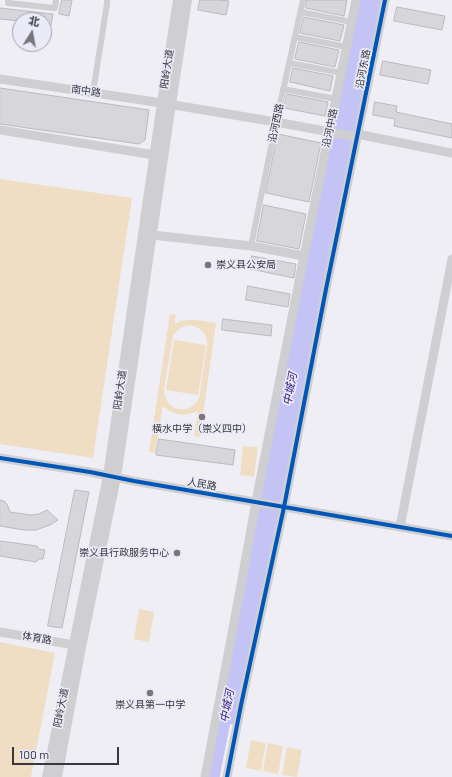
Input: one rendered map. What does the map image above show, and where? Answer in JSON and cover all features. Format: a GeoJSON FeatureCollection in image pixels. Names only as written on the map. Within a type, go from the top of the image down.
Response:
{"type":"FeatureCollection","features":[{"type":"Feature","properties":{"kind":"main road","name":"阳岭大道"},"geometry":{"type":"LineString","coordinates":[[57,777],[112,476],[152,236],[178,0]]}},
{"type":"Feature","properties":{"kind":"main road","name":"阳岭大道"},"geometry":{"type":"LineString","coordinates":[[47,777],[74,645],[112,476],[155,155],[188,0]]}},
{"type":"Feature","properties":{"kind":"street"},"geometry":{"type":"LineString","coordinates":[[8,0],[8,3],[55,8],[56,0]]}},
{"type":"Feature","properties":{"kind":"street"},"geometry":{"type":"LineString","coordinates":[[93,92],[107,4],[106,0]]}},
{"type":"Feature","properties":{"kind":"street","name":"沿河西路"},"geometry":{"type":"LineString","coordinates":[[251,246],[303,0]]}},
{"type":"Feature","properties":{"kind":"street","name":"沿河中路"},"geometry":{"type":"LineString","coordinates":[[205,777],[304,256],[332,132],[336,99],[356,0]]}},
{"type":"Feature","properties":{"kind":"street","name":"沿河东路"},"geometry":{"type":"LineString","coordinates":[[227,777],[326,289],[355,136],[385,0]]}},
{"type":"Feature","properties":{"kind":"street"},"geometry":{"type":"LineString","coordinates":[[301,12],[352,22]]}},
{"type":"Feature","properties":{"kind":"street"},"geometry":{"type":"LineString","coordinates":[[295,37],[347,47]]}},
{"type":"Feature","properties":{"kind":"street"},"geometry":{"type":"LineString","coordinates":[[289,64],[342,73]]}},
{"type":"Feature","properties":{"kind":"street","name":"南中路"},"geometry":{"type":"LineString","coordinates":[[0,79],[167,103]]}},
{"type":"Feature","properties":{"kind":"street"},"geometry":{"type":"LineString","coordinates":[[283,89],[336,99]]}},
{"type":"Feature","properties":{"kind":"street"},"geometry":{"type":"LineString","coordinates":[[167,103],[355,136],[362,135],[452,153]]}},
{"type":"Feature","properties":{"kind":"street"},"geometry":{"type":"LineString","coordinates":[[0,130],[155,155]]}},
{"type":"Feature","properties":{"kind":"street"},"geometry":{"type":"LineString","coordinates":[[152,236],[251,246],[304,256]]}},
{"type":"Feature","properties":{"kind":"street"},"geometry":{"type":"LineString","coordinates":[[400,527],[452,259]]}},
{"type":"Feature","properties":{"kind":"street","name":"人民路"},"geometry":{"type":"LineString","coordinates":[[0,458],[112,476],[452,536]]}},
{"type":"Feature","properties":{"kind":"street","name":"体育路"},"geometry":{"type":"LineString","coordinates":[[0,632],[74,645]]}},
{"type":"Feature","properties":{"kind":"shaded area"},"geometry":{"type":"Polygon","coordinates":[[[0,179],[132,198],[93,458],[0,444],[0,179]]]}},
{"type":"Feature","properties":{"kind":"shaded area"},"geometry":{"type":"Polygon","coordinates":[[[170,314],[176,315],[174,324],[190,320],[216,323],[200,437],[194,436],[198,411],[188,414],[179,414],[163,406],[155,453],[149,452],[170,314]],[[188,325],[181,328],[173,336],[164,389],[168,402],[172,407],[178,409],[189,408],[195,404],[199,398],[207,341],[205,334],[200,329],[188,325]]]}},
{"type":"Feature","properties":{"kind":"shaded area"},"geometry":{"type":"Polygon","coordinates":[[[174,340],[206,345],[198,395],[166,390],[174,340]]]}},
{"type":"Feature","properties":{"kind":"shaded area"},"geometry":{"type":"Polygon","coordinates":[[[243,446],[258,447],[254,477],[240,475],[243,446]]]}},
{"type":"Feature","properties":{"kind":"shaded area"},"geometry":{"type":"Polygon","coordinates":[[[139,609],[154,612],[149,642],[134,639],[139,609]]]}},
{"type":"Feature","properties":{"kind":"shaded area"},"geometry":{"type":"Polygon","coordinates":[[[0,642],[55,653],[31,777],[0,777],[0,642]]]}},
{"type":"Feature","properties":{"kind":"shaded area"},"geometry":{"type":"Polygon","coordinates":[[[251,740],[266,743],[261,771],[246,768],[251,740]]]}},
{"type":"Feature","properties":{"kind":"shaded area"},"geometry":{"type":"Polygon","coordinates":[[[268,743],[283,746],[278,774],[263,771],[268,743]]]}},
{"type":"Feature","properties":{"kind":"shaded area"},"geometry":{"type":"Polygon","coordinates":[[[287,747],[302,750],[297,777],[282,775],[287,747]]]}},
{"type":"Feature","properties":{"kind":"building"},"geometry":{"type":"Polygon","coordinates":[[[62,0],[72,0],[69,16],[59,14],[62,0]]]}},
{"type":"Feature","properties":{"kind":"building"},"geometry":{"type":"Polygon","coordinates":[[[200,0],[229,1],[226,15],[198,10],[200,0]]]}},
{"type":"Feature","properties":{"kind":"building"},"geometry":{"type":"Polygon","coordinates":[[[307,0],[347,0],[344,16],[306,8],[307,0]]]}},
{"type":"Feature","properties":{"kind":"building"},"geometry":{"type":"Polygon","coordinates":[[[397,7],[445,16],[442,30],[394,21],[397,7]]]}},
{"type":"Feature","properties":{"kind":"building"},"geometry":{"type":"Polygon","coordinates":[[[0,8],[35,12],[12,12],[12,20],[0,19],[0,8]]]}},
{"type":"Feature","properties":{"kind":"building"},"geometry":{"type":"Polygon","coordinates":[[[304,17],[344,25],[340,41],[300,33],[304,17]]]}},
{"type":"Feature","properties":{"kind":"building"},"geometry":{"type":"Polygon","coordinates":[[[299,42],[339,50],[335,67],[295,59],[299,42]]]}},
{"type":"Feature","properties":{"kind":"building"},"geometry":{"type":"Polygon","coordinates":[[[383,61],[431,70],[428,84],[380,75],[383,61]]]}},
{"type":"Feature","properties":{"kind":"building"},"geometry":{"type":"Polygon","coordinates":[[[293,68],[333,76],[330,91],[290,82],[293,68]]]}},
{"type":"Feature","properties":{"kind":"building"},"geometry":{"type":"Polygon","coordinates":[[[0,88],[149,110],[145,140],[139,144],[0,124],[0,88]]]}},
{"type":"Feature","properties":{"kind":"building"},"geometry":{"type":"Polygon","coordinates":[[[287,94],[328,102],[325,116],[284,108],[287,94]]]}},
{"type":"Feature","properties":{"kind":"building"},"geometry":{"type":"Polygon","coordinates":[[[375,102],[397,106],[396,112],[452,124],[452,138],[394,126],[395,119],[373,115],[375,102]]]}},
{"type":"Feature","properties":{"kind":"building"},"geometry":{"type":"Polygon","coordinates":[[[278,134],[321,143],[309,202],[266,193],[278,134]]]}},
{"type":"Feature","properties":{"kind":"building"},"geometry":{"type":"Polygon","coordinates":[[[264,205],[306,214],[299,249],[257,241],[264,205]]]}},
{"type":"Feature","properties":{"kind":"building"},"geometry":{"type":"Polygon","coordinates":[[[252,256],[296,264],[294,278],[250,269],[252,256]]]}},
{"type":"Feature","properties":{"kind":"building"},"geometry":{"type":"Polygon","coordinates":[[[248,286],[290,294],[288,307],[246,300],[248,286]]]}},
{"type":"Feature","properties":{"kind":"building"},"geometry":{"type":"Polygon","coordinates":[[[223,319],[272,325],[271,336],[222,330],[223,319]]]}},
{"type":"Feature","properties":{"kind":"building"},"geometry":{"type":"Polygon","coordinates":[[[159,439],[235,450],[233,465],[156,455],[159,439]]]}},
{"type":"Feature","properties":{"kind":"building"},"geometry":{"type":"Polygon","coordinates":[[[75,490],[89,492],[62,628],[48,626],[75,490]]]}},
{"type":"Feature","properties":{"kind":"building"},"geometry":{"type":"Polygon","coordinates":[[[0,500],[7,504],[10,512],[30,515],[39,514],[47,510],[58,520],[50,525],[36,530],[24,530],[0,526],[0,500]]]}},
{"type":"Feature","properties":{"kind":"building"},"geometry":{"type":"Polygon","coordinates":[[[0,541],[37,546],[39,549],[45,550],[43,559],[39,559],[36,562],[0,556],[0,541]]]}},
{"type":"Feature","properties":{"kind":"waterway"},"geometry":{"type":"LineString","coordinates":[[221,714],[364,0]]}},
{"type":"Feature","properties":{"kind":"waterway"},"geometry":{"type":"LineString","coordinates":[[232,718],[375,0]]}},
{"type":"Feature","properties":{"kind":"waterway","name":"中城河"},"geometry":{"type":"LineString","coordinates":[[213,777],[227,706]]}},
{"type":"Feature","properties":{"kind":"cycle path"},"geometry":{"type":"LineString","coordinates":[[227,777],[284,507],[326,289],[385,0]]}},
{"type":"Feature","properties":{"kind":"cycle path"},"geometry":{"type":"LineString","coordinates":[[0,458],[90,472],[134,481],[452,536]]}},
{"type":"Feature","properties":{"kind":"place","name":"崇义县公安局"},"geometry":{"type":"Point","coordinates":[208,265]}},
{"type":"Feature","properties":{"kind":"place","name":"横水中学（崇义四中）"},"geometry":{"type":"Point","coordinates":[202,417]}},
{"type":"Feature","properties":{"kind":"place","name":"崇义县行政服务中心"},"geometry":{"type":"Point","coordinates":[177,553]}},
{"type":"Feature","properties":{"kind":"place","name":"崇义县第一中学"},"geometry":{"type":"Point","coordinates":[150,693]}}]}
